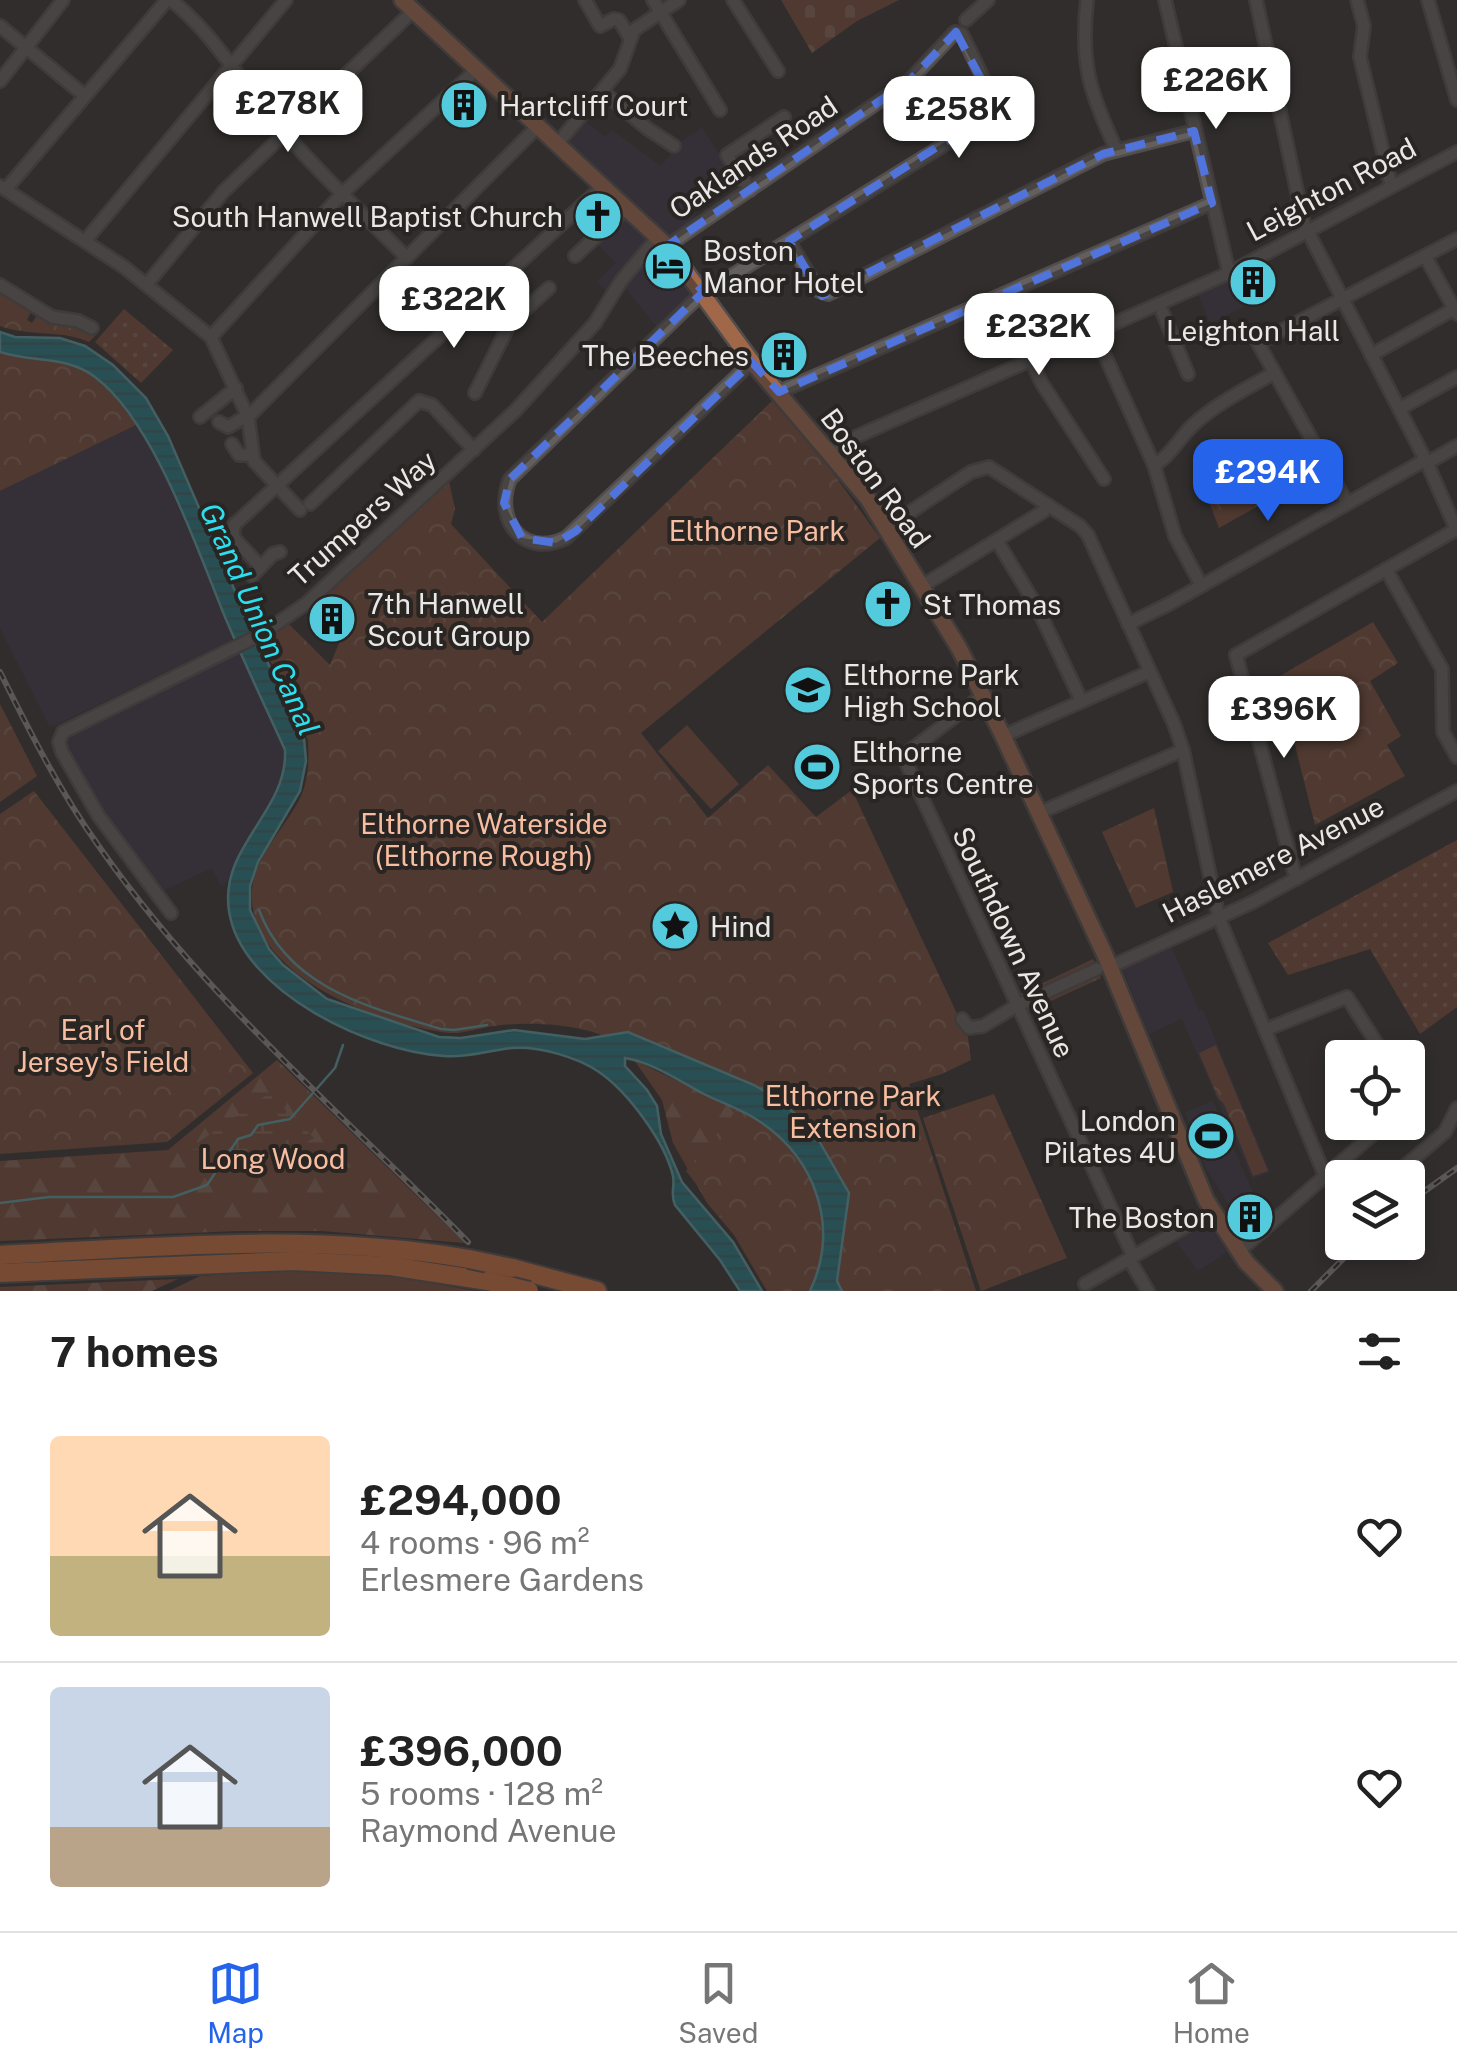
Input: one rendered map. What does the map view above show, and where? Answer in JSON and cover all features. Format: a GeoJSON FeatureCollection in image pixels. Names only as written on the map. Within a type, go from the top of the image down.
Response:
{"type":"FeatureCollection","features":[{"type":"Feature","properties":{"kind":"highway"},"geometry":{"type":"LineString","coordinates":[[0,1255],[307,1243],[399,1249],[468,1259],[597,1291]]}},
{"type":"Feature","properties":{"kind":"highway"},"geometry":{"type":"LineString","coordinates":[[0,1273],[293,1261],[376,1264],[529,1291]]}},
{"type":"Feature","properties":{"kind":"main road","name":"Boston Road"},"geometry":{"type":"LineString","coordinates":[[408,6],[662,242],[752,362],[828,449],[886,528],[1004,736],[1213,1212],[1255,1274],[1275,1291]]}},
{"type":"Feature","properties":{"kind":"street"},"geometry":{"type":"LineString","coordinates":[[0,81],[63,0]]}},
{"type":"Feature","properties":{"kind":"street"},"geometry":{"type":"LineString","coordinates":[[407,258],[284,131],[189,15],[167,0],[3,188],[146,284],[211,337],[248,417],[242,455],[305,507],[420,401],[432,405],[474,450]]}},
{"type":"Feature","properties":{"kind":"street"},"geometry":{"type":"LineString","coordinates":[[85,241],[286,0]]}},
{"type":"Feature","properties":{"kind":"street"},"geometry":{"type":"LineString","coordinates":[[585,0],[594,29],[614,18],[630,38]]}},
{"type":"Feature","properties":{"kind":"street"},"geometry":{"type":"LineString","coordinates":[[653,0],[720,110]]}},
{"type":"Feature","properties":{"kind":"street"},"geometry":{"type":"LineString","coordinates":[[558,143],[625,61],[634,30],[679,0]]}},
{"type":"Feature","properties":{"kind":"street"},"geometry":{"type":"LineString","coordinates":[[732,0],[778,70]]}},
{"type":"Feature","properties":{"kind":"street"},"geometry":{"type":"LineString","coordinates":[[966,20],[988,0]]}},
{"type":"Feature","properties":{"kind":"street"},"geometry":{"type":"LineString","coordinates":[[1087,0],[1087,78],[1116,150]]}},
{"type":"Feature","properties":{"kind":"street"},"geometry":{"type":"LineString","coordinates":[[1166,0],[1229,273]]}},
{"type":"Feature","properties":{"kind":"street"},"geometry":{"type":"LineString","coordinates":[[1256,0],[1307,230],[1426,461],[1457,530],[1236,655],[1296,879]]}},
{"type":"Feature","properties":{"kind":"street"},"geometry":{"type":"LineString","coordinates":[[1357,0],[1364,26],[1360,56],[1392,185]]}},
{"type":"Feature","properties":{"kind":"street"},"geometry":{"type":"LineString","coordinates":[[1428,0],[1457,100]]}},
{"type":"Feature","properties":{"kind":"street"},"geometry":{"type":"LineString","coordinates":[[146,284],[224,190],[408,6]]}},
{"type":"Feature","properties":{"kind":"street"},"geometry":{"type":"LineString","coordinates":[[0,26],[85,96]]}},
{"type":"Feature","properties":{"kind":"street","name":"Oaklands Road"},"geometry":{"type":"LineString","coordinates":[[662,242],[750,190],[909,81],[957,32],[962,34],[995,103],[994,114],[789,241]]}},
{"type":"Feature","properties":{"kind":"street"},"geometry":{"type":"LineString","coordinates":[[211,337],[342,194],[475,71]]}},
{"type":"Feature","properties":{"kind":"street"},"geometry":{"type":"LineString","coordinates":[[603,92],[674,146]]}},
{"type":"Feature","properties":{"kind":"street"},"geometry":{"type":"LineString","coordinates":[[750,190],[727,155],[784,118]]}},
{"type":"Feature","properties":{"kind":"street"},"geometry":{"type":"LineString","coordinates":[[219,422],[228,427],[248,417],[538,126]]}},
{"type":"Feature","properties":{"kind":"street"},"geometry":{"type":"LineString","coordinates":[[752,362],[566,538],[556,543],[533,543],[513,530],[504,503],[510,479],[704,294],[789,241],[819,291],[828,294],[1116,150],[1194,131]]}},
{"type":"Feature","properties":{"kind":"street","name":"Leighton Road"},"geometry":{"type":"LineString","coordinates":[[828,449],[1229,273],[1457,152]]}},
{"type":"Feature","properties":{"kind":"street"},"geometry":{"type":"LineString","coordinates":[[280,552],[257,571],[233,537],[232,528],[603,186]]}},
{"type":"Feature","properties":{"kind":"street"},"geometry":{"type":"LineString","coordinates":[[778,392],[1212,202]]}},
{"type":"Feature","properties":{"kind":"street"},"geometry":{"type":"LineString","coordinates":[[576,256],[627,208]]}},
{"type":"Feature","properties":{"kind":"street"},"geometry":{"type":"LineString","coordinates":[[1347,503],[1258,343],[1457,238]]}},
{"type":"Feature","properties":{"kind":"street","name":"Trumpers Way"},"geometry":{"type":"LineString","coordinates":[[171,914],[98,815],[59,742],[63,732],[260,635],[307,604],[542,382],[594,323],[621,282],[662,242]]}},
{"type":"Feature","properties":{"kind":"street"},"geometry":{"type":"LineString","coordinates":[[1370,354],[1456,312],[1425,256]]}},
{"type":"Feature","properties":{"kind":"street"},"geometry":{"type":"LineString","coordinates":[[502,280],[527,307]]}},
{"type":"Feature","properties":{"kind":"street"},"geometry":{"type":"LineString","coordinates":[[0,285],[52,317],[78,321],[92,328]]}},
{"type":"Feature","properties":{"kind":"street"},"geometry":{"type":"LineString","coordinates":[[475,394],[510,322],[548,288]]}},
{"type":"Feature","properties":{"kind":"street"},"geometry":{"type":"LineString","coordinates":[[1158,304],[1188,374]]}},
{"type":"Feature","properties":{"kind":"street"},"geometry":{"type":"LineString","coordinates":[[1094,331],[1154,465],[1175,536],[1201,586]]}},
{"type":"Feature","properties":{"kind":"street"},"geometry":{"type":"LineString","coordinates":[[1031,359],[1041,382],[1104,479]]}},
{"type":"Feature","properties":{"kind":"street"},"geometry":{"type":"LineString","coordinates":[[1154,465],[1213,408],[1274,374]]}},
{"type":"Feature","properties":{"kind":"street"},"geometry":{"type":"LineString","coordinates":[[1399,408],[1457,378]]}},
{"type":"Feature","properties":{"kind":"street"},"geometry":{"type":"LineString","coordinates":[[200,417],[236,388]]}},
{"type":"Feature","properties":{"kind":"street"},"geometry":{"type":"LineString","coordinates":[[1128,624],[1457,446]]}},
{"type":"Feature","properties":{"kind":"street"},"geometry":{"type":"LineString","coordinates":[[886,528],[980,467],[996,470],[1080,526],[1088,536],[1183,750],[1220,918],[1324,1176]]}},
{"type":"Feature","properties":{"kind":"street"},"geometry":{"type":"LineString","coordinates":[[922,586],[1048,505]]}},
{"type":"Feature","properties":{"kind":"street"},"geometry":{"type":"LineString","coordinates":[[997,541],[1037,607],[1081,700]]}},
{"type":"Feature","properties":{"kind":"street"},"geometry":{"type":"LineString","coordinates":[[1386,569],[1442,668],[1443,732],[1457,757]]}},
{"type":"Feature","properties":{"kind":"street"},"geometry":{"type":"LineString","coordinates":[[1004,736],[1149,672]]}},
{"type":"Feature","properties":{"kind":"street","name":"Southdown Avenue"},"geometry":{"type":"LineString","coordinates":[[983,695],[901,756],[1148,1291]]}},
{"type":"Feature","properties":{"kind":"street"},"geometry":{"type":"LineString","coordinates":[[1039,814],[1183,750]]}},
{"type":"Feature","properties":{"kind":"street","name":"Haslemere Avenue"},"geometry":{"type":"LineString","coordinates":[[962,1020],[969,1028],[976,1028],[1016,1006],[1220,918],[1457,791]]}},
{"type":"Feature","properties":{"kind":"street"},"geometry":{"type":"LineString","coordinates":[[1265,1030],[1347,997],[1374,1040]]}},
{"type":"Feature","properties":{"kind":"street"},"geometry":{"type":"LineString","coordinates":[[1416,1160],[1445,1132],[1457,1108]]}},
{"type":"Feature","properties":{"kind":"street"},"geometry":{"type":"LineString","coordinates":[[1238,1252],[1366,1140]]}},
{"type":"Feature","properties":{"kind":"street"},"geometry":{"type":"LineString","coordinates":[[1085,1284],[1213,1212]]}},
{"type":"Feature","properties":{"kind":"highlighted area"},"geometry":{"type":"Polygon","coordinates":[[[956,32],[997,109],[789,241],[822,296],[1103,154],[1194,131],[1212,203],[779,392],[752,362],[576,531],[556,543],[522,538],[504,503],[510,479],[703,292],[667,246],[909,81],[956,32]]]}},
{"type":"Feature","properties":{"kind":"shaded area"},"geometry":{"type":"Polygon","coordinates":[[[586,122],[605,137],[612,130],[661,166],[681,142],[702,128],[729,169],[684,200],[696,219],[670,237],[568,144],[586,122]]]}},
{"type":"Feature","properties":{"kind":"shaded area"},"geometry":{"type":"Polygon","coordinates":[[[624,216],[647,237],[607,292],[597,282],[616,263],[596,243],[624,216]]]}},
{"type":"Feature","properties":{"kind":"shaded area"},"geometry":{"type":"Polygon","coordinates":[[[657,249],[693,293],[657,327],[623,285],[638,264],[657,249]]]}},
{"type":"Feature","properties":{"kind":"shaded area"},"geometry":{"type":"Polygon","coordinates":[[[1252,266],[1267,294],[1214,322],[1209,320],[1199,295],[1252,266]]]}},
{"type":"Feature","properties":{"kind":"shaded area"},"geometry":{"type":"Polygon","coordinates":[[[136,425],[163,472],[235,638],[54,726],[49,725],[0,628],[0,491],[136,425]]]}},
{"type":"Feature","properties":{"kind":"shaded area"},"geometry":{"type":"Polygon","coordinates":[[[240,651],[285,750],[282,786],[245,841],[230,879],[221,886],[212,868],[160,892],[102,811],[64,749],[75,731],[240,651]]]}},
{"type":"Feature","properties":{"kind":"shaded area"},"geometry":{"type":"Polygon","coordinates":[[[1172,948],[1199,1010],[1203,1010],[1270,1172],[1252,1179],[1182,1019],[1149,1034],[1123,969],[1172,948]]]}},
{"type":"Feature","properties":{"kind":"shaded area"},"geometry":{"type":"Polygon","coordinates":[[[1213,1101],[1265,1220],[1247,1235],[1205,1166],[1185,1112],[1213,1101]]]}},
{"type":"Feature","properties":{"kind":"shaded area"},"geometry":{"type":"Polygon","coordinates":[[[1208,1225],[1227,1252],[1198,1271],[1176,1241],[1208,1225]]]}},
{"type":"Feature","properties":{"kind":"green space"},"geometry":{"type":"Polygon","coordinates":[[[781,0],[899,0],[857,21],[812,53],[781,0]]]}},
{"type":"Feature","properties":{"kind":"green space"},"geometry":{"type":"Polygon","coordinates":[[[0,293],[31,312],[27,320],[32,323],[37,315],[96,335],[89,342],[0,326],[0,293]]]}},
{"type":"Feature","properties":{"kind":"green space"},"geometry":{"type":"Polygon","coordinates":[[[124,309],[173,350],[141,383],[95,342],[124,309]]]}},
{"type":"Feature","properties":{"kind":"green space"},"geometry":{"type":"Polygon","coordinates":[[[0,352],[76,366],[110,391],[136,425],[0,491],[0,352]]]}},
{"type":"Feature","properties":{"kind":"green space","name":"Elthorne Waterside (Elthorne Rough)"},"geometry":{"type":"Polygon","coordinates":[[[773,400],[794,419],[880,538],[641,733],[708,818],[768,765],[816,817],[852,790],[968,1037],[971,1060],[909,1084],[976,1291],[771,1291],[755,1259],[686,1171],[746,1098],[585,1030],[528,1024],[449,1033],[359,1009],[328,994],[276,954],[259,929],[252,901],[252,887],[261,860],[299,800],[308,763],[308,740],[261,641],[289,624],[330,665],[346,626],[320,596],[449,481],[455,509],[451,524],[542,622],[773,400]]]}},
{"type":"Feature","properties":{"kind":"green space"},"geometry":{"type":"Polygon","coordinates":[[[1266,444],[1290,488],[1219,528],[1205,491],[1264,458],[1259,448],[1266,444]]]}},
{"type":"Feature","properties":{"kind":"green space"},"geometry":{"type":"Polygon","coordinates":[[[1373,622],[1398,663],[1370,681],[1401,736],[1387,745],[1405,776],[1315,825],[1278,677],[1373,622]]]}},
{"type":"Feature","properties":{"kind":"green space"},"geometry":{"type":"Polygon","coordinates":[[[0,704],[37,776],[0,802],[0,704]]]}},
{"type":"Feature","properties":{"kind":"green space"},"geometry":{"type":"Polygon","coordinates":[[[687,725],[739,784],[711,809],[658,751],[687,725]]]}},
{"type":"Feature","properties":{"kind":"green space","name":"Earl of Jersey's Field"},"geometry":{"type":"Polygon","coordinates":[[[34,791],[253,1073],[167,1142],[0,1154],[0,814],[34,791]]]}},
{"type":"Feature","properties":{"kind":"green space"},"geometry":{"type":"Polygon","coordinates":[[[1154,808],[1173,892],[1136,908],[1102,832],[1154,808]]]}},
{"type":"Feature","properties":{"kind":"green space"},"geometry":{"type":"Polygon","coordinates":[[[1457,840],[1457,1007],[1420,1034],[1370,949],[1288,975],[1268,943],[1457,840]]]}},
{"type":"Feature","properties":{"kind":"green space"},"geometry":{"type":"Polygon","coordinates":[[[1093,959],[1101,978],[1027,1012],[1020,994],[1093,959]]]}},
{"type":"Feature","properties":{"kind":"green space"},"geometry":{"type":"Polygon","coordinates":[[[1216,1045],[1268,1171],[1253,1176],[1199,1053],[1216,1045]]]}},
{"type":"Feature","properties":{"kind":"green space","name":"Long Wood"},"geometry":{"type":"Polygon","coordinates":[[[277,1060],[465,1243],[322,1231],[0,1241],[0,1161],[168,1150],[277,1060]]]}},
{"type":"Feature","properties":{"kind":"green space"},"geometry":{"type":"Polygon","coordinates":[[[634,1060],[755,1118],[810,1291],[767,1291],[734,1235],[707,1203],[673,1143],[662,1100],[634,1060]]]}},
{"type":"Feature","properties":{"kind":"green space"},"geometry":{"type":"Polygon","coordinates":[[[269,1093],[314,1138],[274,1161],[189,1149],[269,1093]]]}},
{"type":"Feature","properties":{"kind":"green space"},"geometry":{"type":"Polygon","coordinates":[[[994,1094],[1067,1258],[981,1291],[923,1118],[994,1094]]]}},
{"type":"Feature","properties":{"kind":"green space"},"geometry":{"type":"Polygon","coordinates":[[[281,1271],[374,1273],[476,1291],[169,1291],[200,1276],[281,1271]]]}},
{"type":"Feature","properties":{"kind":"green space"},"geometry":{"type":"Polygon","coordinates":[[[178,1279],[152,1291],[0,1291],[0,1287],[178,1279]]]}},
{"type":"Feature","properties":{"kind":"water"},"geometry":{"type":"Polygon","coordinates":[[[0,332],[15,337],[60,338],[85,346],[113,365],[146,398],[168,436],[251,628],[304,738],[306,761],[300,791],[258,862],[250,886],[250,910],[269,949],[283,965],[327,999],[439,1037],[461,1038],[514,1030],[585,1039],[628,1032],[775,1097],[811,1127],[849,1193],[837,1281],[842,1291],[810,1291],[823,1243],[817,1196],[795,1155],[752,1117],[654,1067],[625,1058],[625,1066],[657,1106],[661,1134],[682,1182],[733,1242],[762,1291],[740,1291],[675,1205],[673,1176],[654,1133],[622,1092],[599,1072],[569,1057],[534,1049],[444,1056],[381,1043],[314,1012],[257,967],[239,940],[229,911],[229,888],[243,848],[276,792],[285,750],[172,488],[136,424],[116,397],[84,370],[61,362],[0,352],[0,332]]]}},
{"type":"Feature","properties":{"kind":"waterway"},"geometry":{"type":"LineString","coordinates":[[259,910],[272,937],[290,958],[334,990],[441,1029],[487,1025]]}},
{"type":"Feature","properties":{"kind":"waterway"},"geometry":{"type":"LineString","coordinates":[[0,1203],[49,1197],[173,1197],[207,1185],[238,1139],[251,1135],[258,1125],[290,1119],[335,1068],[343,1045]]}},
{"type":"Feature","properties":{"kind":"railway"},"geometry":{"type":"LineString","coordinates":[[0,672],[71,804],[139,900],[274,1051],[468,1242]]}},
{"type":"Feature","properties":{"kind":"railway"},"geometry":{"type":"LineString","coordinates":[[1425,1191],[1457,1168]]}},
{"type":"Feature","properties":{"kind":"railway"},"geometry":{"type":"LineString","coordinates":[[1311,1291],[1342,1260]]}},
{"type":"Feature","properties":{"kind":"place","name":"Hartcliff Court"},"geometry":{"type":"Point","coordinates":[464,105]}},
{"type":"Feature","properties":{"kind":"place","name":"South Hanwell Baptist Church"},"geometry":{"type":"Point","coordinates":[598,216]}},
{"type":"Feature","properties":{"kind":"place","name":"Boston Manor Hotel"},"geometry":{"type":"Point","coordinates":[668,266]}},
{"type":"Feature","properties":{"kind":"place","name":"Leighton Hall"},"geometry":{"type":"Point","coordinates":[1253,282]}},
{"type":"Feature","properties":{"kind":"place","name":"The Beeches"},"geometry":{"type":"Point","coordinates":[784,355]}},
{"type":"Feature","properties":{"kind":"place","name":"St Thomas"},"geometry":{"type":"Point","coordinates":[888,604]}},
{"type":"Feature","properties":{"kind":"place","name":"7th Hanwell Scout Group"},"geometry":{"type":"Point","coordinates":[332,619]}},
{"type":"Feature","properties":{"kind":"place","name":"Elthorne Park High School"},"geometry":{"type":"Point","coordinates":[808,690]}},
{"type":"Feature","properties":{"kind":"place","name":"Elthorne Sports Centre"},"geometry":{"type":"Point","coordinates":[817,767]}},
{"type":"Feature","properties":{"kind":"place","name":"Hind"},"geometry":{"type":"Point","coordinates":[675,926]}},
{"type":"Feature","properties":{"kind":"place","name":"London Pilates 4U"},"geometry":{"type":"Point","coordinates":[1211,1136]}},
{"type":"Feature","properties":{"kind":"place","name":"The Boston"},"geometry":{"type":"Point","coordinates":[1250,1217]}},
{"type":"Feature","properties":{"kind":"park label","name":"Elthorne Park"},"geometry":{"type":"Point","coordinates":[757,530]}},
{"type":"Feature","properties":{"kind":"park label","name":"Elthorne Park Extension"},"geometry":{"type":"Point","coordinates":[853,1111]}},
{"type":"Feature","properties":{"kind":"water label","name":"Grand Union Canal"},"geometry":{"type":"Point","coordinates":[260,619]}}]}
